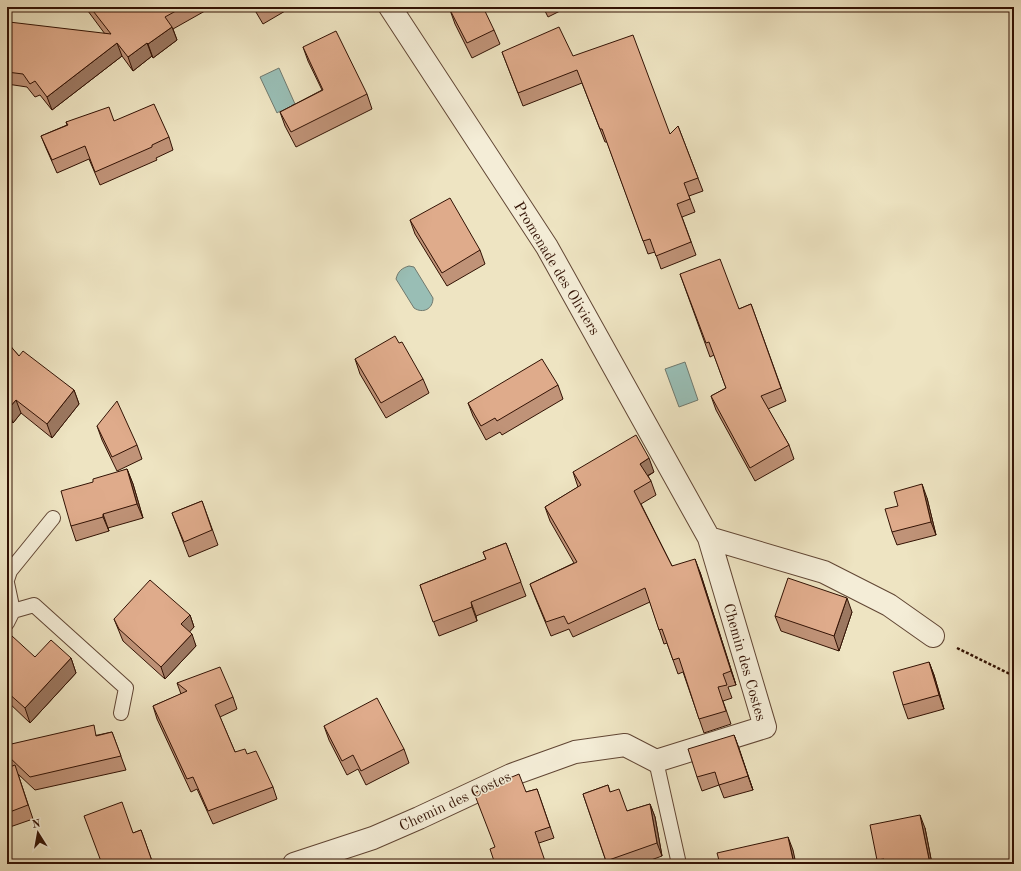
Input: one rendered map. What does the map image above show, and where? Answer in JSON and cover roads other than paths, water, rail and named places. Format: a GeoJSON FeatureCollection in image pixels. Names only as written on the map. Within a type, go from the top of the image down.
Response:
{"type":"FeatureCollection","features":[{"type":"Feature","properties":{"kind":"street","name":"Promenade des Oliviers"},"geometry":{"type":"LineString","coordinates":[[390,7],[547,246],[709,538]]}},
{"type":"Feature","properties":{"kind":"street"},"geometry":{"type":"LineString","coordinates":[[709,538],[824,572],[889,605],[933,636]]}},
{"type":"Feature","properties":{"kind":"street","name":"Chemin des Costes"},"geometry":{"type":"LineString","coordinates":[[297,864],[373,838],[511,775],[575,752],[625,745],[656,761],[765,727],[709,538]]}},
{"type":"Feature","properties":{"kind":"lane"},"geometry":{"type":"LineString","coordinates":[[53,518],[10,571],[7,582],[10,617],[34,605],[126,688],[120,713]]}},
{"type":"Feature","properties":{"kind":"lane"},"geometry":{"type":"LineString","coordinates":[[656,761],[678,864]]}},
{"type":"Feature","properties":{"kind":"water"},"geometry":{"type":"Polygon","coordinates":[[[279,68],[295,104],[292,105],[292,110],[284,114],[280,111],[277,113],[260,77],[279,68]]]}},
{"type":"Feature","properties":{"kind":"water"},"geometry":{"type":"Polygon","coordinates":[[[409,266],[414,267],[433,298],[433,302],[427,309],[421,311],[414,308],[396,279],[401,270],[409,266]]]}},
{"type":"Feature","properties":{"kind":"water"},"geometry":{"type":"Polygon","coordinates":[[[685,362],[698,400],[679,407],[665,369],[685,362]]]}}]}
